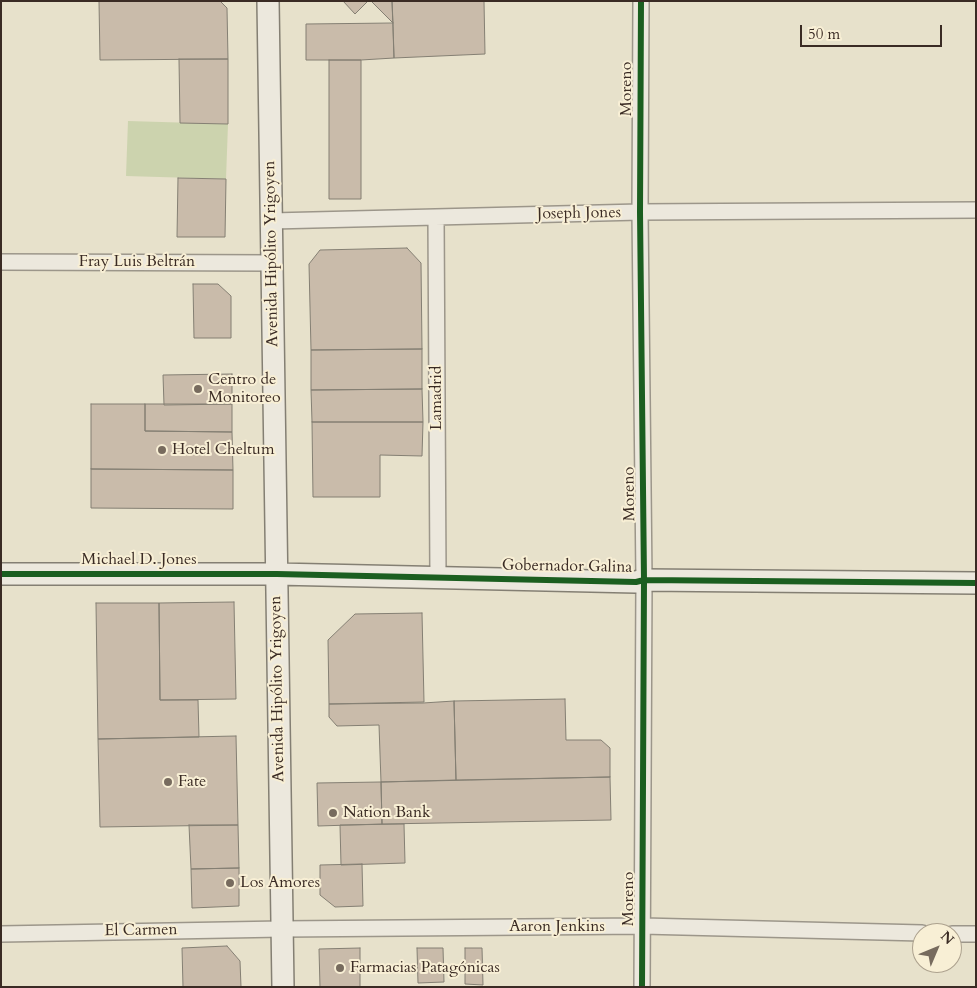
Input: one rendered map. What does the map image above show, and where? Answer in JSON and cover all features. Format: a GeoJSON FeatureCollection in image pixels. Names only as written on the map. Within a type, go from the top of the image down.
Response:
{"type":"FeatureCollection","features":[{"type":"Feature","properties":{"kind":"main road","name":"Avenida Hipólito Yrigoyen"},"geometry":{"type":"LineString","coordinates":[[268,1],[283,987]]}},
{"type":"Feature","properties":{"kind":"main road","name":"Michael D. Jones"},"geometry":{"type":"LineString","coordinates":[[1,574],[277,574]]}},
{"type":"Feature","properties":{"kind":"main road","name":"Gobernador Galina"},"geometry":{"type":"LineString","coordinates":[[277,574],[636,582],[644,580],[976,583]]}},
{"type":"Feature","properties":{"kind":"street","name":"Moreno"},"geometry":{"type":"LineString","coordinates":[[641,1],[640,212],[644,580],[642,987]]}},
{"type":"Feature","properties":{"kind":"street","name":"Joseph Jones"},"geometry":{"type":"LineString","coordinates":[[272,221],[640,212],[976,210]]}},
{"type":"Feature","properties":{"kind":"street","name":"Lamadrid"},"geometry":{"type":"LineString","coordinates":[[436,217],[438,578]]}},
{"type":"Feature","properties":{"kind":"street","name":"Fray Luis Beltrán"},"geometry":{"type":"LineString","coordinates":[[1,262],[272,262]]}},
{"type":"Feature","properties":{"kind":"street","name":"Aaron Jenkins"},"geometry":{"type":"LineString","coordinates":[[282,929],[642,926],[912,933]]}},
{"type":"Feature","properties":{"kind":"street","name":"El Carmen"},"geometry":{"type":"LineString","coordinates":[[1,934],[282,929]]}},
{"type":"Feature","properties":{"kind":"street"},"geometry":{"type":"LineString","coordinates":[[962,934],[976,934]]}},
{"type":"Feature","properties":{"kind":"green space"},"geometry":{"type":"Polygon","coordinates":[[[128,121],[228,124],[226,179],[126,176],[128,121]]]}},
{"type":"Feature","properties":{"kind":"building"},"geometry":{"type":"Polygon","coordinates":[[[99,1],[220,1],[227,8],[228,59],[100,60],[99,1]]]}},
{"type":"Feature","properties":{"kind":"building"},"geometry":{"type":"Polygon","coordinates":[[[343,1],[368,1],[355,14],[343,1]]]}},
{"type":"Feature","properties":{"kind":"building"},"geometry":{"type":"Polygon","coordinates":[[[371,1],[392,1],[393,23],[371,1]]]}},
{"type":"Feature","properties":{"kind":"building"},"geometry":{"type":"Polygon","coordinates":[[[392,1],[484,1],[485,54],[394,58],[392,1]]]}},
{"type":"Feature","properties":{"kind":"building"},"geometry":{"type":"Polygon","coordinates":[[[393,23],[394,58],[306,60],[306,24],[393,23]]]}},
{"type":"Feature","properties":{"kind":"building"},"geometry":{"type":"Polygon","coordinates":[[[179,59],[228,59],[228,124],[180,123],[179,59]]]}},
{"type":"Feature","properties":{"kind":"building"},"geometry":{"type":"Polygon","coordinates":[[[329,60],[361,60],[361,199],[329,199],[329,60]]]}},
{"type":"Feature","properties":{"kind":"building"},"geometry":{"type":"Polygon","coordinates":[[[178,178],[226,179],[225,237],[177,237],[178,178]]]}},
{"type":"Feature","properties":{"kind":"building"},"geometry":{"type":"Polygon","coordinates":[[[407,248],[421,263],[422,349],[311,350],[309,264],[320,250],[407,248]]]}},
{"type":"Feature","properties":{"kind":"building"},"geometry":{"type":"Polygon","coordinates":[[[193,284],[218,284],[231,296],[231,338],[194,338],[193,284]]]}},
{"type":"Feature","properties":{"kind":"building"},"geometry":{"type":"Polygon","coordinates":[[[422,349],[422,389],[311,390],[311,350],[422,349]]]}},
{"type":"Feature","properties":{"kind":"building","name":"Centro de Monitoreo"},"geometry":{"type":"Polygon","coordinates":[[[232,374],[232,404],[164,405],[163,375],[232,374]]]}},
{"type":"Feature","properties":{"kind":"building"},"geometry":{"type":"Polygon","coordinates":[[[422,389],[423,422],[312,422],[311,390],[422,389]]]}},
{"type":"Feature","properties":{"kind":"building","name":"Hotel Cheltum"},"geometry":{"type":"Polygon","coordinates":[[[91,404],[145,404],[145,431],[232,432],[233,470],[91,469],[91,404]]]}},
{"type":"Feature","properties":{"kind":"building"},"geometry":{"type":"Polygon","coordinates":[[[145,404],[232,404],[232,432],[145,431],[145,404]]]}},
{"type":"Feature","properties":{"kind":"building"},"geometry":{"type":"Polygon","coordinates":[[[312,422],[423,422],[422,456],[380,455],[380,497],[313,497],[312,422]]]}},
{"type":"Feature","properties":{"kind":"building"},"geometry":{"type":"Polygon","coordinates":[[[91,469],[233,470],[233,509],[91,508],[91,469]]]}},
{"type":"Feature","properties":{"kind":"building"},"geometry":{"type":"Polygon","coordinates":[[[234,602],[236,699],[160,700],[159,603],[234,602]]]}},
{"type":"Feature","properties":{"kind":"building"},"geometry":{"type":"Polygon","coordinates":[[[96,603],[159,603],[160,700],[198,700],[199,737],[98,739],[96,603]]]}},
{"type":"Feature","properties":{"kind":"building"},"geometry":{"type":"Polygon","coordinates":[[[422,613],[424,702],[329,704],[328,640],[355,614],[422,613]]]}},
{"type":"Feature","properties":{"kind":"building"},"geometry":{"type":"Polygon","coordinates":[[[565,699],[566,740],[601,740],[610,748],[610,777],[456,780],[454,701],[565,699]]]}},
{"type":"Feature","properties":{"kind":"building"},"geometry":{"type":"Polygon","coordinates":[[[454,701],[456,780],[381,782],[379,725],[337,726],[329,717],[329,704],[454,701]]]}},
{"type":"Feature","properties":{"kind":"building","name":"Fate"},"geometry":{"type":"Polygon","coordinates":[[[236,736],[238,825],[100,827],[98,739],[236,736]]]}},
{"type":"Feature","properties":{"kind":"building"},"geometry":{"type":"Polygon","coordinates":[[[610,777],[611,820],[382,824],[381,782],[610,777]]]}},
{"type":"Feature","properties":{"kind":"building"},"geometry":{"type":"Polygon","coordinates":[[[381,782],[382,824],[318,826],[317,783],[381,782]]]}},
{"type":"Feature","properties":{"kind":"building"},"geometry":{"type":"Polygon","coordinates":[[[404,824],[405,863],[341,865],[340,825],[404,824]]]}},
{"type":"Feature","properties":{"kind":"building"},"geometry":{"type":"Polygon","coordinates":[[[189,825],[238,825],[239,868],[191,869],[189,825]]]}},
{"type":"Feature","properties":{"kind":"building"},"geometry":{"type":"Polygon","coordinates":[[[362,864],[363,906],[335,907],[320,895],[320,865],[362,864]]]}},
{"type":"Feature","properties":{"kind":"building"},"geometry":{"type":"Polygon","coordinates":[[[239,868],[239,906],[192,908],[191,869],[239,868]]]}},
{"type":"Feature","properties":{"kind":"building"},"geometry":{"type":"Polygon","coordinates":[[[227,946],[240,961],[241,987],[183,987],[182,948],[227,946]]]}},
{"type":"Feature","properties":{"kind":"building","name":"Farmacias Patagónicas"},"geometry":{"type":"Polygon","coordinates":[[[360,948],[360,987],[320,987],[319,949],[360,948]]]}},
{"type":"Feature","properties":{"kind":"building"},"geometry":{"type":"Polygon","coordinates":[[[417,948],[443,948],[444,982],[418,983],[417,948]]]}},
{"type":"Feature","properties":{"kind":"building"},"geometry":{"type":"Polygon","coordinates":[[[465,948],[482,948],[483,985],[465,984],[465,948]]]}},
{"type":"Feature","properties":{"kind":"cycle path"},"geometry":{"type":"LineString","coordinates":[[641,1],[640,212],[644,580],[642,987]]}},
{"type":"Feature","properties":{"kind":"cycle path"},"geometry":{"type":"LineString","coordinates":[[1,574],[277,574],[636,582],[644,580],[976,583]]}},
{"type":"Feature","properties":{"kind":"place","name":"Centro de Monitoreo"},"geometry":{"type":"Point","coordinates":[198,389]}},
{"type":"Feature","properties":{"kind":"place","name":"Hotel Cheltum"},"geometry":{"type":"Point","coordinates":[162,450]}},
{"type":"Feature","properties":{"kind":"place","name":"Fate"},"geometry":{"type":"Point","coordinates":[168,782]}},
{"type":"Feature","properties":{"kind":"place","name":"Nation Bank"},"geometry":{"type":"Point","coordinates":[333,813]}},
{"type":"Feature","properties":{"kind":"place","name":"Los Amores"},"geometry":{"type":"Point","coordinates":[230,883]}},
{"type":"Feature","properties":{"kind":"place","name":"Farmacias Patagónicas"},"geometry":{"type":"Point","coordinates":[340,968]}}]}
